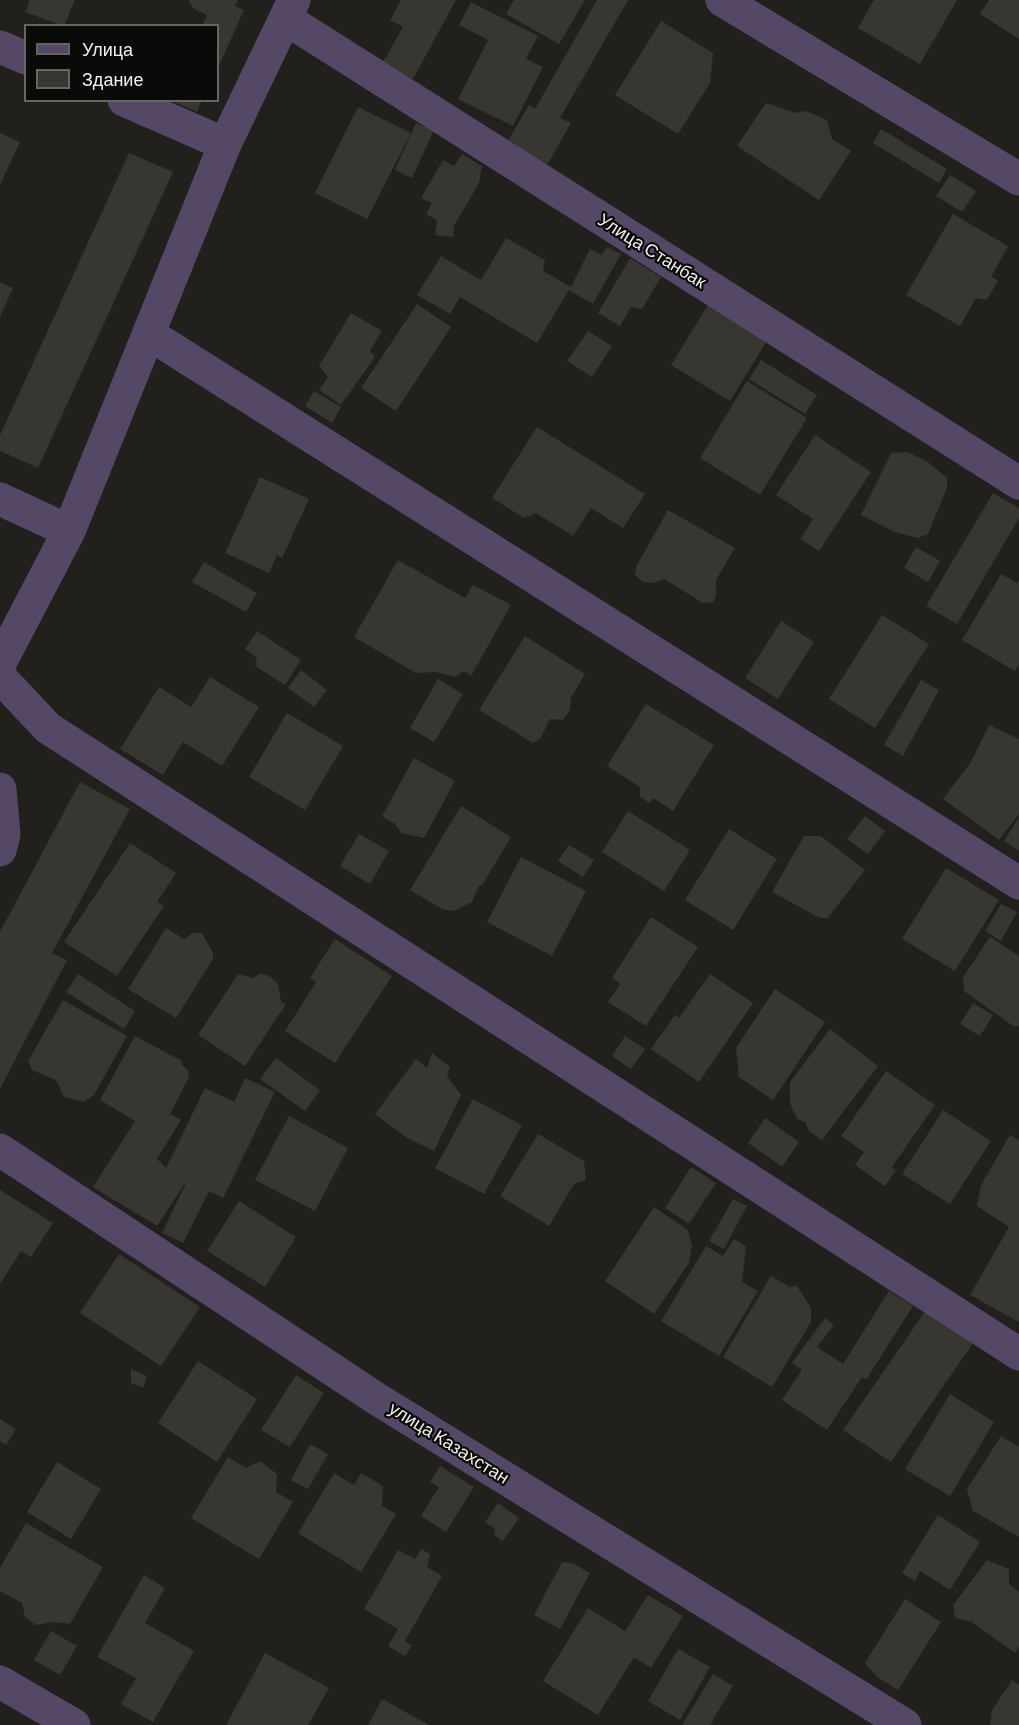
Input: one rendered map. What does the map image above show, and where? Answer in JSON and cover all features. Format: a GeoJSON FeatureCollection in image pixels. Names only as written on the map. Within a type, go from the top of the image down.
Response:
{"type":"FeatureCollection","features":[{"type":"Feature","properties":{"kind":"street"},"geometry":{"type":"LineString","coordinates":[[722,0],[1019,179]]}},
{"type":"Feature","properties":{"kind":"street"},"geometry":{"type":"LineString","coordinates":[[0,663],[69,531],[225,144],[290,9]]}},
{"type":"Feature","properties":{"kind":"street","name":"Улица Станбак"},"geometry":{"type":"LineString","coordinates":[[290,9],[1019,483]]}},
{"type":"Feature","properties":{"kind":"street"},"geometry":{"type":"LineString","coordinates":[[0,47],[24,57]]}},
{"type":"Feature","properties":{"kind":"street"},"geometry":{"type":"LineString","coordinates":[[129,102],[225,144]]}},
{"type":"Feature","properties":{"kind":"street"},"geometry":{"type":"LineString","coordinates":[[149,334],[1019,883]]}},
{"type":"Feature","properties":{"kind":"street"},"geometry":{"type":"LineString","coordinates":[[0,499],[69,531]]}},
{"type":"Feature","properties":{"kind":"street"},"geometry":{"type":"LineString","coordinates":[[0,676],[48,729],[1019,1354]]}},
{"type":"Feature","properties":{"kind":"street"},"geometry":{"type":"LineString","coordinates":[[0,789],[4,835],[0,850]]}},
{"type":"Feature","properties":{"kind":"street","name":"улица Казахстан"},"geometry":{"type":"LineString","coordinates":[[0,1150],[377,1399],[905,1725]]}},
{"type":"Feature","properties":{"kind":"street"},"geometry":{"type":"LineString","coordinates":[[0,1683],[74,1725]]}},
{"type":"Feature","properties":{"kind":"building"},"geometry":{"type":"Polygon","coordinates":[[[30,0],[75,0],[65,24],[58,24],[25,12],[30,0]]]}},
{"type":"Feature","properties":{"kind":"building"},"geometry":{"type":"Polygon","coordinates":[[[188,0],[238,0],[235,6],[244,10],[219,66],[219,24],[203,24],[207,15],[194,9],[188,0]]]}},
{"type":"Feature","properties":{"kind":"building"},"geometry":{"type":"Polygon","coordinates":[[[401,0],[456,0],[413,79],[383,62],[403,27],[390,20],[401,0]]]}},
{"type":"Feature","properties":{"kind":"building"},"geometry":{"type":"Polygon","coordinates":[[[514,0],[585,0],[559,44],[506,14],[514,0]]]}},
{"type":"Feature","properties":{"kind":"building"},"geometry":{"type":"Polygon","coordinates":[[[597,0],[628,0],[560,118],[571,123],[547,165],[507,142],[529,105],[535,109],[597,0]]]}},
{"type":"Feature","properties":{"kind":"building"},"geometry":{"type":"Polygon","coordinates":[[[874,0],[957,0],[920,64],[858,28],[874,0]]]}},
{"type":"Feature","properties":{"kind":"building"},"geometry":{"type":"Polygon","coordinates":[[[989,0],[1019,0],[1019,39],[980,14],[989,0]]]}},
{"type":"Feature","properties":{"kind":"building"},"geometry":{"type":"Polygon","coordinates":[[[471,2],[538,36],[526,59],[543,67],[513,126],[458,99],[488,40],[459,25],[471,2]]]}},
{"type":"Feature","properties":{"kind":"building"},"geometry":{"type":"Polygon","coordinates":[[[661,21],[713,53],[710,83],[678,134],[615,95],[661,21]]]}},
{"type":"Feature","properties":{"kind":"building"},"geometry":{"type":"Polygon","coordinates":[[[174,102],[201,102],[197,112],[174,102]]]}},
{"type":"Feature","properties":{"kind":"building"},"geometry":{"type":"Polygon","coordinates":[[[766,103],[796,113],[806,111],[827,120],[832,139],[851,151],[819,200],[737,146],[766,103]]]}},
{"type":"Feature","properties":{"kind":"building"},"geometry":{"type":"Polygon","coordinates":[[[358,107],[411,133],[367,219],[315,193],[358,107]]]}},
{"type":"Feature","properties":{"kind":"building"},"geometry":{"type":"Polygon","coordinates":[[[416,123],[434,130],[412,178],[395,170],[416,123]]]}},
{"type":"Feature","properties":{"kind":"building"},"geometry":{"type":"Polygon","coordinates":[[[881,129],[947,169],[939,183],[873,143],[881,129]]]}},
{"type":"Feature","properties":{"kind":"building"},"geometry":{"type":"Polygon","coordinates":[[[0,133],[20,142],[0,185],[0,133]]]}},
{"type":"Feature","properties":{"kind":"building"},"geometry":{"type":"Polygon","coordinates":[[[129,153],[173,172],[38,468],[0,451],[0,435],[129,153]]]}},
{"type":"Feature","properties":{"kind":"building"},"geometry":{"type":"Polygon","coordinates":[[[462,154],[482,166],[479,183],[454,226],[453,237],[435,235],[437,220],[426,214],[432,203],[421,198],[443,160],[454,166],[462,154]]]}},
{"type":"Feature","properties":{"kind":"building"},"geometry":{"type":"Polygon","coordinates":[[[950,175],[976,191],[962,212],[936,196],[950,175]]]}},
{"type":"Feature","properties":{"kind":"building"},"geometry":{"type":"Polygon","coordinates":[[[953,214],[1008,246],[991,277],[998,280],[987,300],[976,298],[960,326],[906,295],[953,214]]]}},
{"type":"Feature","properties":{"kind":"building"},"geometry":{"type":"Polygon","coordinates":[[[506,238],[545,260],[543,271],[571,287],[590,249],[602,255],[607,247],[621,254],[593,304],[569,290],[537,343],[460,297],[450,314],[417,295],[441,256],[481,280],[506,238]]]}},
{"type":"Feature","properties":{"kind":"building"},"geometry":{"type":"Polygon","coordinates":[[[630,258],[661,277],[642,309],[631,307],[620,326],[598,313],[630,258]]]}},
{"type":"Feature","properties":{"kind":"building"},"geometry":{"type":"Polygon","coordinates":[[[0,282],[13,288],[0,317],[0,282]]]}},
{"type":"Feature","properties":{"kind":"building"},"geometry":{"type":"Polygon","coordinates":[[[709,303],[768,339],[730,401],[671,365],[709,303]]]}},
{"type":"Feature","properties":{"kind":"building"},"geometry":{"type":"Polygon","coordinates":[[[417,304],[451,327],[396,411],[361,388],[417,304]]]}},
{"type":"Feature","properties":{"kind":"building"},"geometry":{"type":"Polygon","coordinates":[[[351,313],[382,331],[370,351],[375,357],[341,405],[319,390],[328,377],[319,366],[351,313]]]}},
{"type":"Feature","properties":{"kind":"building"},"geometry":{"type":"Polygon","coordinates":[[[588,331],[612,346],[592,377],[567,361],[588,331]]]}},
{"type":"Feature","properties":{"kind":"building"},"geometry":{"type":"Polygon","coordinates":[[[761,360],[817,395],[805,414],[749,379],[761,360]]]}},
{"type":"Feature","properties":{"kind":"building"},"geometry":{"type":"Polygon","coordinates":[[[747,381],[807,418],[760,495],[700,458],[747,381]]]}},
{"type":"Feature","properties":{"kind":"building"},"geometry":{"type":"Polygon","coordinates":[[[314,391],[341,407],[332,423],[305,406],[314,391]]]}},
{"type":"Feature","properties":{"kind":"building"},"geometry":{"type":"Polygon","coordinates":[[[537,427],[645,494],[623,528],[591,508],[573,536],[536,513],[524,518],[492,498],[537,427]]]}},
{"type":"Feature","properties":{"kind":"building"},"geometry":{"type":"Polygon","coordinates":[[[815,435],[871,472],[819,551],[800,539],[813,519],[776,495],[815,435]]]}},
{"type":"Feature","properties":{"kind":"building"},"geometry":{"type":"Polygon","coordinates":[[[907,452],[928,462],[947,478],[947,488],[928,534],[918,538],[895,532],[861,515],[891,453],[907,452]]]}},
{"type":"Feature","properties":{"kind":"building"},"geometry":{"type":"Polygon","coordinates":[[[260,477],[309,499],[282,558],[277,555],[269,573],[225,553],[260,477]]]}},
{"type":"Feature","properties":{"kind":"building"},"geometry":{"type":"Polygon","coordinates":[[[993,493],[1019,508],[1019,518],[957,624],[926,606],[993,493]]]}},
{"type":"Feature","properties":{"kind":"building"},"geometry":{"type":"Polygon","coordinates":[[[668,510],[735,548],[716,580],[716,596],[713,602],[703,603],[664,579],[653,583],[643,582],[635,575],[637,565],[668,510]]]}},
{"type":"Feature","properties":{"kind":"building"},"geometry":{"type":"Polygon","coordinates":[[[916,547],[940,561],[928,582],[904,568],[916,547]]]}},
{"type":"Feature","properties":{"kind":"building"},"geometry":{"type":"Polygon","coordinates":[[[398,560],[465,598],[473,585],[511,605],[471,676],[463,671],[455,677],[435,672],[416,673],[354,637],[398,560]]]}},
{"type":"Feature","properties":{"kind":"building"},"geometry":{"type":"Polygon","coordinates":[[[204,562],[257,593],[246,612],[192,582],[204,562]]]}},
{"type":"Feature","properties":{"kind":"building"},"geometry":{"type":"Polygon","coordinates":[[[1001,574],[1017,583],[1019,580],[1019,664],[1015,671],[962,640],[1001,574]]]}},
{"type":"Feature","properties":{"kind":"building"},"geometry":{"type":"Polygon","coordinates":[[[882,615],[929,644],[875,728],[829,699],[882,615]]]}},
{"type":"Feature","properties":{"kind":"building"},"geometry":{"type":"Polygon","coordinates":[[[781,621],[814,642],[778,699],[745,678],[781,621]]]}},
{"type":"Feature","properties":{"kind":"building"},"geometry":{"type":"Polygon","coordinates":[[[257,631],[301,660],[285,685],[255,666],[257,658],[245,649],[257,631]]]}},
{"type":"Feature","properties":{"kind":"building"},"geometry":{"type":"Polygon","coordinates":[[[525,636],[585,674],[571,698],[570,710],[563,720],[550,719],[540,739],[533,743],[479,710],[525,636]]]}},
{"type":"Feature","properties":{"kind":"building"},"geometry":{"type":"Polygon","coordinates":[[[301,670],[327,690],[314,707],[288,688],[301,670]]]}},
{"type":"Feature","properties":{"kind":"building"},"geometry":{"type":"Polygon","coordinates":[[[210,677],[259,707],[222,766],[183,742],[163,775],[120,749],[159,687],[191,707],[210,677]]]}},
{"type":"Feature","properties":{"kind":"building"},"geometry":{"type":"Polygon","coordinates":[[[438,679],[463,694],[434,742],[410,728],[438,679]]]}},
{"type":"Feature","properties":{"kind":"building"},"geometry":{"type":"Polygon","coordinates":[[[921,680],[939,690],[903,756],[884,745],[921,680]]]}},
{"type":"Feature","properties":{"kind":"building"},"geometry":{"type":"Polygon","coordinates":[[[646,704],[714,745],[673,811],[653,798],[650,803],[640,797],[640,787],[607,766],[646,704]]]}},
{"type":"Feature","properties":{"kind":"building"},"geometry":{"type":"Polygon","coordinates":[[[287,713],[343,746],[305,810],[249,777],[287,713]]]}},
{"type":"Feature","properties":{"kind":"building"},"geometry":{"type":"Polygon","coordinates":[[[989,725],[1019,739],[1019,814],[999,840],[943,799],[971,762],[989,725]]]}},
{"type":"Feature","properties":{"kind":"building"},"geometry":{"type":"Polygon","coordinates":[[[414,758],[455,781],[424,838],[401,833],[395,824],[382,816],[414,758]]]}},
{"type":"Feature","properties":{"kind":"building"},"geometry":{"type":"Polygon","coordinates":[[[80,782],[130,809],[52,953],[67,960],[0,1089],[0,932],[80,782]]]}},
{"type":"Feature","properties":{"kind":"building"},"geometry":{"type":"Polygon","coordinates":[[[461,806],[511,837],[483,884],[479,886],[472,902],[453,911],[442,909],[410,890],[461,806]]]}},
{"type":"Feature","properties":{"kind":"building"},"geometry":{"type":"Polygon","coordinates":[[[628,811],[690,850],[664,891],[602,852],[628,811]]]}},
{"type":"Feature","properties":{"kind":"building"},"geometry":{"type":"Polygon","coordinates":[[[865,816],[885,831],[868,854],[847,839],[865,816]]]}},
{"type":"Feature","properties":{"kind":"building"},"geometry":{"type":"Polygon","coordinates":[[[1019,817],[1019,851],[1004,841],[1019,817]]]}},
{"type":"Feature","properties":{"kind":"building"},"geometry":{"type":"Polygon","coordinates":[[[729,829],[777,859],[733,930],[685,900],[729,829]]]}},
{"type":"Feature","properties":{"kind":"building"},"geometry":{"type":"Polygon","coordinates":[[[359,834],[389,851],[370,884],[340,866],[359,834]]]}},
{"type":"Feature","properties":{"kind":"building"},"geometry":{"type":"Polygon","coordinates":[[[804,836],[821,836],[865,870],[827,919],[818,917],[772,892],[804,836]]]}},
{"type":"Feature","properties":{"kind":"building"},"geometry":{"type":"Polygon","coordinates":[[[130,843],[176,873],[157,902],[164,906],[117,976],[64,942],[130,843]]]}},
{"type":"Feature","properties":{"kind":"building"},"geometry":{"type":"Polygon","coordinates":[[[569,845],[594,860],[583,877],[558,861],[569,845]]]}},
{"type":"Feature","properties":{"kind":"building"},"geometry":{"type":"Polygon","coordinates":[[[521,857],[586,891],[552,956],[487,922],[521,857]]]}},
{"type":"Feature","properties":{"kind":"building"},"geometry":{"type":"Polygon","coordinates":[[[946,868],[999,900],[955,971],[902,939],[946,868]]]}},
{"type":"Feature","properties":{"kind":"building"},"geometry":{"type":"Polygon","coordinates":[[[1001,904],[1017,912],[1001,941],[985,931],[1001,904]]]}},
{"type":"Feature","properties":{"kind":"building"},"geometry":{"type":"Polygon","coordinates":[[[651,917],[698,947],[646,1026],[608,1002],[620,984],[612,978],[651,917]]]}},
{"type":"Feature","properties":{"kind":"building"},"geometry":{"type":"Polygon","coordinates":[[[166,928],[184,939],[193,933],[202,933],[213,953],[213,959],[176,1018],[128,989],[166,928]]]}},
{"type":"Feature","properties":{"kind":"building"},"geometry":{"type":"Polygon","coordinates":[[[990,937],[1019,956],[1019,1026],[1013,1026],[964,991],[963,977],[990,937]]]}},
{"type":"Feature","properties":{"kind":"building"},"geometry":{"type":"Polygon","coordinates":[[[335,939],[392,976],[335,1063],[285,1031],[316,982],[310,978],[335,939]]]}},
{"type":"Feature","properties":{"kind":"building"},"geometry":{"type":"Polygon","coordinates":[[[261,973],[271,977],[278,984],[281,1002],[286,1004],[245,1066],[198,1035],[238,974],[252,978],[261,973]]]}},
{"type":"Feature","properties":{"kind":"building"},"geometry":{"type":"Polygon","coordinates":[[[78,974],[135,1011],[124,1029],[66,992],[78,974]]]}},
{"type":"Feature","properties":{"kind":"building"},"geometry":{"type":"Polygon","coordinates":[[[710,974],[753,1003],[699,1082],[651,1049],[675,1015],[679,1018],[710,974]]]}},
{"type":"Feature","properties":{"kind":"building"},"geometry":{"type":"Polygon","coordinates":[[[775,989],[825,1022],[773,1100],[739,1077],[736,1048],[775,989]]]}},
{"type":"Feature","properties":{"kind":"building"},"geometry":{"type":"Polygon","coordinates":[[[63,1000],[127,1036],[94,1095],[84,1102],[64,1097],[56,1080],[32,1070],[28,1061],[63,1000]]]}},
{"type":"Feature","properties":{"kind":"building"},"geometry":{"type":"Polygon","coordinates":[[[973,1003],[993,1015],[980,1036],[960,1024],[973,1003]]]}},
{"type":"Feature","properties":{"kind":"building"},"geometry":{"type":"Polygon","coordinates":[[[830,1029],[878,1066],[822,1140],[809,1131],[805,1122],[797,1119],[790,1103],[790,1082],[830,1029]]]}},
{"type":"Feature","properties":{"kind":"building"},"geometry":{"type":"Polygon","coordinates":[[[135,1036],[182,1061],[182,1065],[188,1070],[189,1077],[170,1114],[181,1120],[157,1159],[166,1168],[205,1088],[234,1102],[245,1078],[275,1092],[223,1198],[209,1191],[183,1243],[162,1233],[188,1179],[157,1226],[93,1187],[135,1121],[100,1100],[135,1036]]]}},
{"type":"Feature","properties":{"kind":"building"},"geometry":{"type":"Polygon","coordinates":[[[625,1036],[645,1049],[631,1069],[612,1056],[625,1036]]]}},
{"type":"Feature","properties":{"kind":"building"},"geometry":{"type":"Polygon","coordinates":[[[432,1053],[450,1067],[447,1076],[461,1095],[434,1151],[407,1138],[375,1114],[416,1059],[427,1068],[432,1053]]]}},
{"type":"Feature","properties":{"kind":"building"},"geometry":{"type":"Polygon","coordinates":[[[276,1058],[320,1090],[305,1111],[260,1079],[276,1058]]]}},
{"type":"Feature","properties":{"kind":"building"},"geometry":{"type":"Polygon","coordinates":[[[886,1071],[935,1105],[892,1167],[896,1170],[885,1186],[855,1165],[864,1152],[841,1136],[886,1071]]]}},
{"type":"Feature","properties":{"kind":"building"},"geometry":{"type":"Polygon","coordinates":[[[473,1099],[522,1125],[484,1194],[435,1168],[473,1099]]]}},
{"type":"Feature","properties":{"kind":"building"},"geometry":{"type":"Polygon","coordinates":[[[943,1110],[991,1141],[950,1204],[902,1174],[943,1110]]]}},
{"type":"Feature","properties":{"kind":"building"},"geometry":{"type":"Polygon","coordinates":[[[289,1116],[348,1148],[315,1211],[255,1180],[289,1116]]]}},
{"type":"Feature","properties":{"kind":"building"},"geometry":{"type":"Polygon","coordinates":[[[765,1118],[799,1142],[782,1167],[748,1143],[765,1118]]]}},
{"type":"Feature","properties":{"kind":"building"},"geometry":{"type":"Polygon","coordinates":[[[538,1134],[584,1161],[586,1180],[574,1184],[549,1226],[500,1196],[538,1134]]]}},
{"type":"Feature","properties":{"kind":"building"},"geometry":{"type":"Polygon","coordinates":[[[1010,1135],[1019,1140],[1019,1322],[970,1295],[1009,1227],[977,1206],[981,1185],[1010,1135]]]}},
{"type":"Feature","properties":{"kind":"building"},"geometry":{"type":"Polygon","coordinates":[[[691,1167],[716,1183],[689,1224],[665,1208],[691,1167]]]}},
{"type":"Feature","properties":{"kind":"building"},"geometry":{"type":"Polygon","coordinates":[[[0,1190],[53,1223],[31,1257],[21,1251],[0,1284],[0,1190]]]}},
{"type":"Feature","properties":{"kind":"building"},"geometry":{"type":"Polygon","coordinates":[[[733,1199],[747,1206],[724,1249],[709,1241],[733,1199]]]}},
{"type":"Feature","properties":{"kind":"building"},"geometry":{"type":"Polygon","coordinates":[[[239,1201],[296,1237],[265,1287],[207,1251],[239,1201]]]}},
{"type":"Feature","properties":{"kind":"building"},"geometry":{"type":"Polygon","coordinates":[[[654,1207],[688,1230],[692,1246],[689,1263],[654,1314],[605,1281],[654,1207]]]}},
{"type":"Feature","properties":{"kind":"building"},"geometry":{"type":"Polygon","coordinates":[[[734,1239],[746,1246],[742,1282],[758,1291],[719,1356],[661,1321],[706,1246],[723,1256],[734,1239]]]}},
{"type":"Feature","properties":{"kind":"building"},"geometry":{"type":"Polygon","coordinates":[[[119,1254],[200,1307],[161,1366],[80,1313],[119,1254]]]}},
{"type":"Feature","properties":{"kind":"building"},"geometry":{"type":"Polygon","coordinates":[[[771,1276],[790,1287],[797,1286],[811,1308],[811,1322],[772,1387],[723,1357],[771,1276]]]}},
{"type":"Feature","properties":{"kind":"building"},"geometry":{"type":"Polygon","coordinates":[[[889,1291],[913,1306],[866,1380],[862,1377],[827,1430],[782,1400],[802,1370],[792,1363],[825,1318],[834,1325],[817,1347],[843,1364],[889,1291]]]}},
{"type":"Feature","properties":{"kind":"building"},"geometry":{"type":"Polygon","coordinates":[[[926,1310],[973,1343],[891,1462],[843,1430],[926,1310]]]}},
{"type":"Feature","properties":{"kind":"building"},"geometry":{"type":"Polygon","coordinates":[[[198,1361],[257,1399],[217,1462],[158,1423],[198,1361]]]}},
{"type":"Feature","properties":{"kind":"building"},"geometry":{"type":"Polygon","coordinates":[[[131,1369],[147,1376],[143,1388],[131,1383],[131,1369]]]}},
{"type":"Feature","properties":{"kind":"building"},"geometry":{"type":"Polygon","coordinates":[[[296,1375],[324,1393],[290,1447],[261,1430],[296,1375]]]}},
{"type":"Feature","properties":{"kind":"building"},"geometry":{"type":"Polygon","coordinates":[[[950,1394],[994,1422],[950,1496],[905,1469],[950,1394]]]}},
{"type":"Feature","properties":{"kind":"building"},"geometry":{"type":"Polygon","coordinates":[[[0,1419],[16,1429],[6,1445],[0,1441],[0,1419]]]}},
{"type":"Feature","properties":{"kind":"building"},"geometry":{"type":"Polygon","coordinates":[[[1001,1436],[1019,1447],[1019,1537],[973,1511],[967,1489],[1001,1436]]]}},
{"type":"Feature","properties":{"kind":"building"},"geometry":{"type":"Polygon","coordinates":[[[310,1444],[328,1454],[308,1489],[291,1480],[310,1444]]]}},
{"type":"Feature","properties":{"kind":"building"},"geometry":{"type":"Polygon","coordinates":[[[228,1457],[246,1468],[260,1461],[277,1474],[276,1492],[293,1502],[259,1559],[191,1518],[228,1457]]]}},
{"type":"Feature","properties":{"kind":"building"},"geometry":{"type":"Polygon","coordinates":[[[57,1462],[101,1489],[71,1539],[27,1512],[57,1462]]]}},
{"type":"Feature","properties":{"kind":"building"},"geometry":{"type":"Polygon","coordinates":[[[440,1466],[474,1487],[446,1532],[421,1516],[439,1487],[430,1482],[440,1466]]]}},
{"type":"Feature","properties":{"kind":"building"},"geometry":{"type":"Polygon","coordinates":[[[334,1473],[354,1485],[361,1473],[383,1486],[382,1506],[396,1514],[361,1572],[298,1533],[334,1473]]]}},
{"type":"Feature","properties":{"kind":"building"},"geometry":{"type":"Polygon","coordinates":[[[498,1503],[519,1518],[503,1541],[494,1535],[495,1529],[485,1522],[498,1503]]]}},
{"type":"Feature","properties":{"kind":"building"},"geometry":{"type":"Polygon","coordinates":[[[938,1515],[980,1542],[950,1590],[920,1571],[915,1581],[902,1573],[938,1515]]]}},
{"type":"Feature","properties":{"kind":"building"},"geometry":{"type":"Polygon","coordinates":[[[26,1523],[103,1567],[70,1624],[53,1622],[36,1625],[25,1617],[22,1603],[0,1591],[0,1568],[26,1523]]]}},
{"type":"Feature","properties":{"kind":"building"},"geometry":{"type":"Polygon","coordinates":[[[421,1549],[430,1554],[427,1567],[442,1576],[405,1641],[412,1645],[405,1656],[388,1646],[398,1629],[364,1609],[398,1550],[415,1559],[421,1549]]]}},
{"type":"Feature","properties":{"kind":"building"},"geometry":{"type":"Polygon","coordinates":[[[987,1560],[1009,1569],[1009,1584],[1019,1592],[1019,1646],[1015,1653],[972,1622],[955,1618],[953,1605],[987,1560]]]}},
{"type":"Feature","properties":{"kind":"building"},"geometry":{"type":"Polygon","coordinates":[[[562,1562],[572,1563],[590,1573],[560,1629],[534,1615],[562,1562]]]}},
{"type":"Feature","properties":{"kind":"building"},"geometry":{"type":"Polygon","coordinates":[[[144,1575],[165,1588],[145,1623],[194,1651],[153,1722],[121,1704],[136,1678],[97,1657],[144,1575]]]}},
{"type":"Feature","properties":{"kind":"building"},"geometry":{"type":"Polygon","coordinates":[[[648,1595],[683,1616],[651,1668],[634,1657],[598,1715],[543,1681],[588,1608],[625,1631],[648,1595]]]}},
{"type":"Feature","properties":{"kind":"building"},"geometry":{"type":"Polygon","coordinates":[[[905,1599],[941,1622],[898,1690],[877,1677],[865,1663],[905,1599]]]}},
{"type":"Feature","properties":{"kind":"building"},"geometry":{"type":"Polygon","coordinates":[[[51,1631],[77,1646],[60,1675],[34,1660],[51,1631]]]}},
{"type":"Feature","properties":{"kind":"building"},"geometry":{"type":"Polygon","coordinates":[[[678,1649],[710,1667],[680,1720],[648,1701],[678,1649]]]}},
{"type":"Feature","properties":{"kind":"building"},"geometry":{"type":"Polygon","coordinates":[[[265,1653],[329,1688],[308,1725],[226,1725],[265,1653]]]}},
{"type":"Feature","properties":{"kind":"building"},"geometry":{"type":"Polygon","coordinates":[[[713,1674],[733,1686],[710,1725],[682,1725],[713,1674]]]}},
{"type":"Feature","properties":{"kind":"building"},"geometry":{"type":"Polygon","coordinates":[[[1012,1680],[1019,1685],[1019,1725],[990,1725],[992,1710],[1012,1680]]]}},
{"type":"Feature","properties":{"kind":"building"},"geometry":{"type":"Polygon","coordinates":[[[382,1699],[429,1725],[368,1725],[382,1699]]]}}]}
